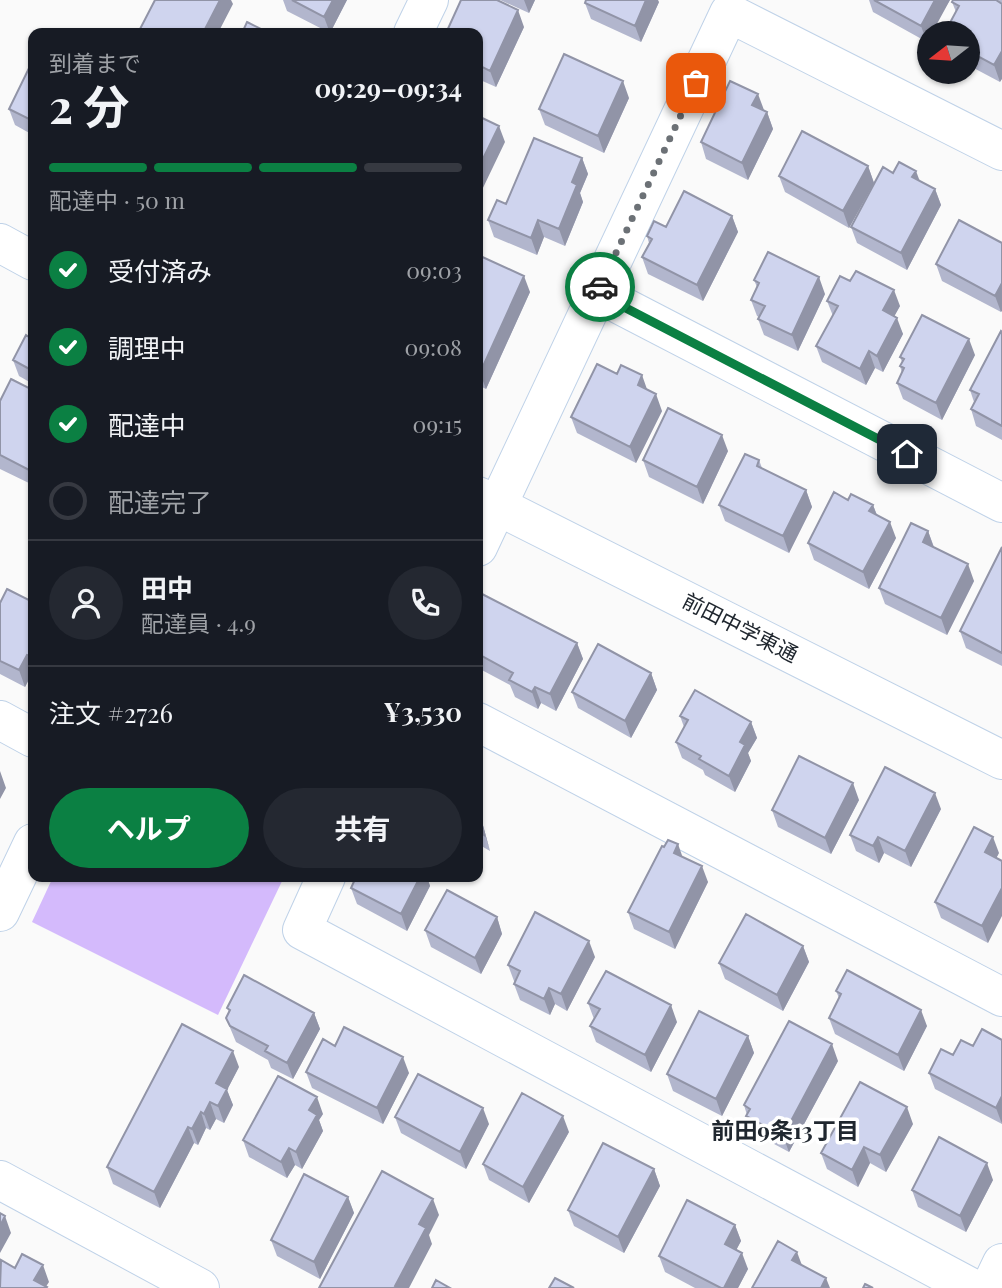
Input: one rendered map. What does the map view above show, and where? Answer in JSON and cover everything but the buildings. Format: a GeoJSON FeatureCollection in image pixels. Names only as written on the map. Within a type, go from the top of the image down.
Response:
{"type":"FeatureCollection","features":[{"type":"Feature","properties":{"kind":"street"},"geometry":{"type":"LineString","coordinates":[[415,28],[429,0]]}},
{"type":"Feature","properties":{"kind":"street"},"geometry":{"type":"LineString","coordinates":[[483,521],[487,501],[597,293],[729,13],[1002,151]]}},
{"type":"Feature","properties":{"kind":"street"},"geometry":{"type":"LineString","coordinates":[[0,243],[28,258]]}},
{"type":"Feature","properties":{"kind":"street"},"geometry":{"type":"LineString","coordinates":[[597,293],[1002,503]]}},
{"type":"Feature","properties":{"kind":"street","name":"前田中学東通"},"geometry":{"type":"LineString","coordinates":[[487,501],[1002,760]]}},
{"type":"Feature","properties":{"kind":"street"},"geometry":{"type":"LineString","coordinates":[[0,720],[28,735]]}},
{"type":"Feature","properties":{"kind":"street"},"geometry":{"type":"LineString","coordinates":[[483,725],[1002,997]]}},
{"type":"Feature","properties":{"kind":"street"},"geometry":{"type":"LineString","coordinates":[[0,912],[28,853]]}},
{"type":"Feature","properties":{"kind":"street"},"geometry":{"type":"LineString","coordinates":[[324,882],[302,930],[972,1288]]}},
{"type":"Feature","properties":{"kind":"street"},"geometry":{"type":"LineString","coordinates":[[0,1180],[200,1288]]}},
{"type":"Feature","properties":{"kind":"street"},"geometry":{"type":"LineString","coordinates":[[990,1288],[1002,1263]]}},
{"type":"Feature","properties":{"kind":"shaded area"},"geometry":{"type":"Polygon","coordinates":[[[51,882],[282,882],[218,1015],[32,922],[51,882]]]}},
{"type":"Feature","properties":{"kind":"way so far"},"geometry":{"type":"LineString","coordinates":[[600,287],[696,83]]}},
{"type":"Feature","properties":{"kind":"district","name":"前田9条13丁目"},"geometry":{"type":"Point","coordinates":[785,1131]}},
{"type":"Feature","properties":{"kind":"route"},"geometry":{"type":"LineString","coordinates":[[600,287],[597,293],[907,454]]}}]}
